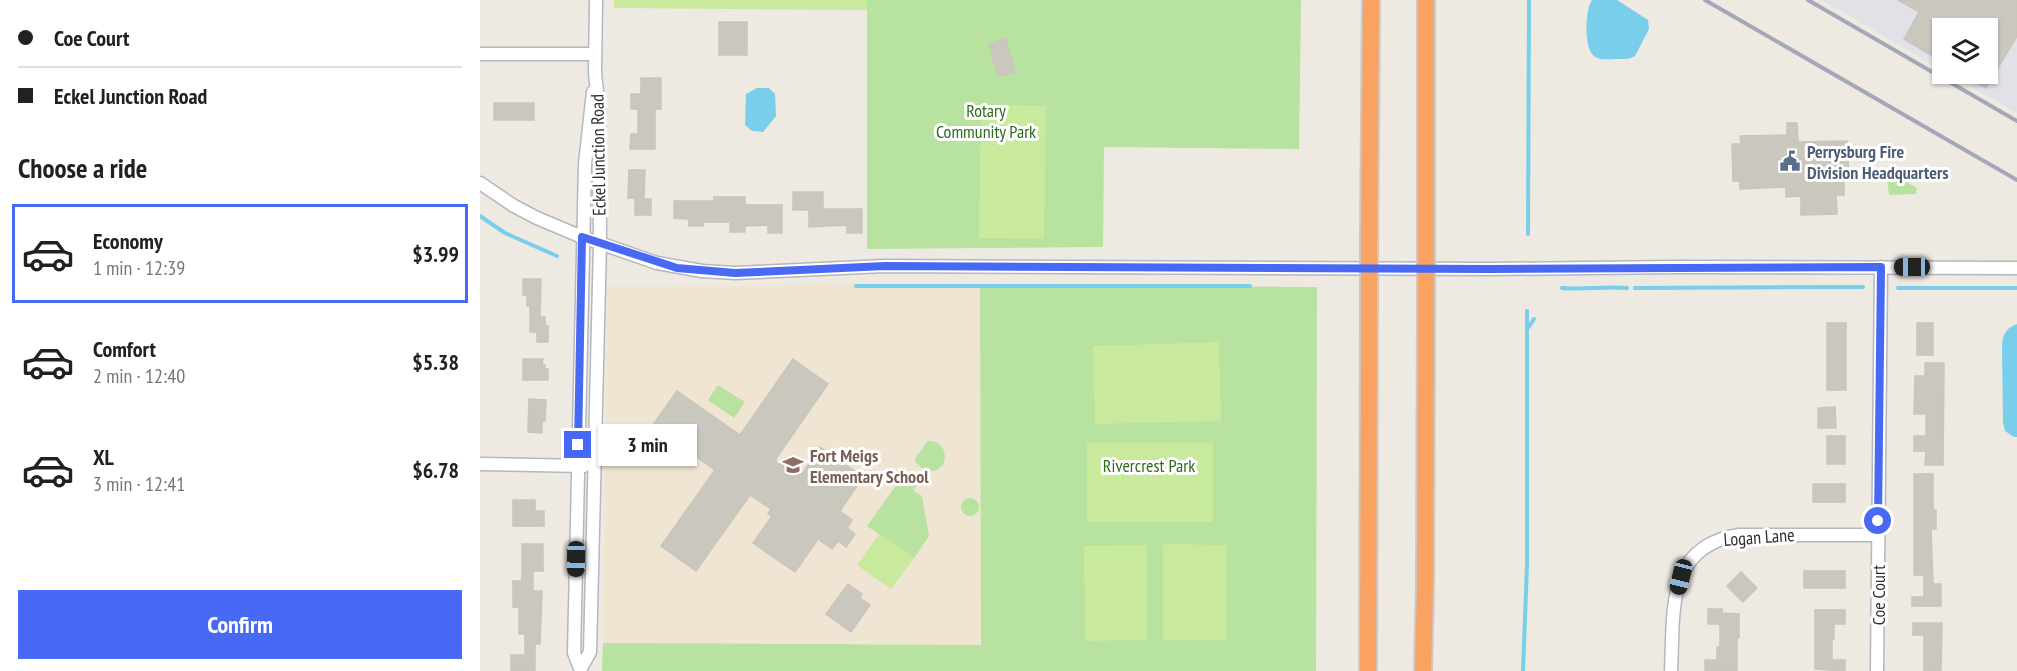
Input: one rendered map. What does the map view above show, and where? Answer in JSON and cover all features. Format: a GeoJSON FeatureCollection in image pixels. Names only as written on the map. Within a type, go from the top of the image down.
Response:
{"type":"FeatureCollection","features":[{"type":"Feature","properties":{"kind":"highway"},"geometry":{"type":"LineString","coordinates":[[1368,671],[1371,0]]}},
{"type":"Feature","properties":{"kind":"highway"},"geometry":{"type":"LineString","coordinates":[[1423,671],[1426,0]]}},
{"type":"Feature","properties":{"kind":"street","name":"Eckel Junction Road"},"geometry":{"type":"LineString","coordinates":[[581,669],[590,652],[600,243],[599,110],[595,54],[596,0]]}},
{"type":"Feature","properties":{"kind":"street"},"geometry":{"type":"LineString","coordinates":[[480,54],[595,54]]}},
{"type":"Feature","properties":{"kind":"street","name":"Eckel Junction Road"},"geometry":{"type":"LineString","coordinates":[[581,669],[574,652],[582,237],[588,121],[596,73]]}},
{"type":"Feature","properties":{"kind":"street"},"geometry":{"type":"LineString","coordinates":[[480,183],[514,206],[582,237],[677,268],[735,273],[885,266],[1478,269],[2017,268]]}},
{"type":"Feature","properties":{"kind":"street","name":"Coe Court"},"geometry":{"type":"LineString","coordinates":[[1877,671],[1881,267]]}},
{"type":"Feature","properties":{"kind":"street"},"geometry":{"type":"LineString","coordinates":[[480,464],[594,467]]}},
{"type":"Feature","properties":{"kind":"street","name":"Logan Lane"},"geometry":{"type":"LineString","coordinates":[[1671,671],[1674,620],[1681,577],[1694,554],[1706,545],[1722,538],[1739,535],[1878,535]]}},
{"type":"Feature","properties":{"kind":"shaded area"},"geometry":{"type":"Polygon","coordinates":[[[1822,0],[2017,0],[2017,113],[1966,84],[1998,84],[1998,18],[1932,18],[1932,64],[1822,0]]]}},
{"type":"Feature","properties":{"kind":"shaded area","name":"Fort Meigs Elementary School"},"geometry":{"type":"Polygon","coordinates":[[[980,285],[981,645],[603,643],[607,287],[980,285]]]}},
{"type":"Feature","properties":{"kind":"green space"},"geometry":{"type":"Polygon","coordinates":[[[614,0],[867,0],[867,10],[614,8],[614,0]]]}},
{"type":"Feature","properties":{"kind":"green space","name":"Rotary Community Park"},"geometry":{"type":"Polygon","coordinates":[[[867,0],[1301,0],[1299,149],[1104,147],[1103,247],[867,249],[867,0]]]}},
{"type":"Feature","properties":{"kind":"green space"},"geometry":{"type":"Polygon","coordinates":[[[981,105],[1046,106],[1044,239],[979,238],[981,105]]]}},
{"type":"Feature","properties":{"kind":"green space"},"geometry":{"type":"Polygon","coordinates":[[[1889,175],[1895,175],[1917,188],[1916,194],[1889,195],[1887,178],[1889,175]]]}},
{"type":"Feature","properties":{"kind":"green space","name":"Rivercrest Park"},"geometry":{"type":"Polygon","coordinates":[[[980,285],[1317,287],[1316,671],[602,671],[603,643],[981,645],[980,285]]]}},
{"type":"Feature","properties":{"kind":"green space"},"geometry":{"type":"Polygon","coordinates":[[[1219,342],[1221,421],[1095,424],[1093,346],[1219,342]]]}},
{"type":"Feature","properties":{"kind":"green space"},"geometry":{"type":"Polygon","coordinates":[[[718,385],[745,402],[734,418],[708,400],[718,385]]]}},
{"type":"Feature","properties":{"kind":"green space"},"geometry":{"type":"Polygon","coordinates":[[[928,441],[940,445],[945,456],[943,465],[935,471],[924,470],[915,462],[928,441]]]}},
{"type":"Feature","properties":{"kind":"green space"},"geometry":{"type":"Polygon","coordinates":[[[1087,443],[1213,443],[1213,522],[1087,522],[1087,443]]]}},
{"type":"Feature","properties":{"kind":"green space"},"geometry":{"type":"Polygon","coordinates":[[[903,476],[916,486],[913,490],[922,496],[929,536],[914,558],[867,526],[903,476]]]}},
{"type":"Feature","properties":{"kind":"green space"},"geometry":{"type":"Polygon","coordinates":[[[966,498],[974,498],[979,503],[977,514],[966,516],[961,511],[961,503],[966,498]]]}},
{"type":"Feature","properties":{"kind":"green space"},"geometry":{"type":"Polygon","coordinates":[[[879,534],[914,558],[891,589],[857,565],[879,534]]]}},
{"type":"Feature","properties":{"kind":"green space"},"geometry":{"type":"Polygon","coordinates":[[[1163,544],[1226,545],[1226,640],[1163,640],[1163,544]]]}},
{"type":"Feature","properties":{"kind":"green space"},"geometry":{"type":"Polygon","coordinates":[[[1147,545],[1147,640],[1085,641],[1084,546],[1147,545]]]}},
{"type":"Feature","properties":{"kind":"water"},"geometry":{"type":"Polygon","coordinates":[[[1592,0],[1617,0],[1648,20],[1649,29],[1635,56],[1626,59],[1604,59],[1593,55],[1588,44],[1586,28],[1592,0]]]}},
{"type":"Feature","properties":{"kind":"water"},"geometry":{"type":"Polygon","coordinates":[[[757,88],[769,88],[775,94],[776,116],[763,132],[752,131],[745,125],[746,94],[757,88]]]}},
{"type":"Feature","properties":{"kind":"water"},"geometry":{"type":"Polygon","coordinates":[[[2017,324],[2017,437],[2014,437],[2005,431],[2003,422],[2002,347],[2005,332],[2017,324]]]}},
{"type":"Feature","properties":{"kind":"building"},"geometry":{"type":"Polygon","coordinates":[[[1898,0],[2017,0],[2017,36],[1998,68],[1998,18],[1932,18],[1932,56],[1904,39],[1919,12],[1898,0]]]}},
{"type":"Feature","properties":{"kind":"building"},"geometry":{"type":"Polygon","coordinates":[[[719,22],[747,22],[747,55],[719,55],[719,22]]]}},
{"type":"Feature","properties":{"kind":"building"},"geometry":{"type":"Polygon","coordinates":[[[1006,39],[1015,72],[998,76],[989,44],[1006,39]]]}},
{"type":"Feature","properties":{"kind":"building"},"geometry":{"type":"Polygon","coordinates":[[[641,78],[661,78],[661,109],[655,109],[655,149],[630,149],[631,134],[638,134],[638,109],[631,109],[631,94],[641,94],[641,78]]]}},
{"type":"Feature","properties":{"kind":"building"},"geometry":{"type":"Polygon","coordinates":[[[494,103],[534,103],[534,120],[494,120],[494,103]]]}},
{"type":"Feature","properties":{"kind":"building","name":"Perrysburg Fire Division Headquarters"},"geometry":{"type":"Polygon","coordinates":[[[1787,123],[1797,123],[1798,142],[1847,141],[1849,178],[1844,178],[1844,195],[1836,195],[1837,214],[1801,215],[1801,196],[1786,197],[1786,187],[1740,189],[1740,181],[1733,181],[1732,144],[1741,144],[1740,136],[1787,135],[1787,123]]]}},
{"type":"Feature","properties":{"kind":"building"},"geometry":{"type":"Polygon","coordinates":[[[629,170],[645,170],[644,199],[651,199],[651,215],[635,215],[635,198],[628,198],[629,170]]]}},
{"type":"Feature","properties":{"kind":"building"},"geometry":{"type":"Polygon","coordinates":[[[793,192],[823,192],[823,209],[862,209],[862,233],[847,233],[847,225],[809,227],[809,210],[793,210],[793,192]]]}},
{"type":"Feature","properties":{"kind":"building"},"geometry":{"type":"Polygon","coordinates":[[[714,197],[745,197],[745,205],[782,205],[782,233],[768,233],[768,225],[745,226],[745,232],[730,232],[730,222],[703,222],[703,226],[689,226],[689,219],[674,218],[674,201],[714,201],[714,197]]]}},
{"type":"Feature","properties":{"kind":"building"},"geometry":{"type":"Polygon","coordinates":[[[523,279],[541,279],[540,317],[545,317],[545,325],[548,326],[548,342],[537,342],[537,332],[530,332],[530,306],[527,306],[527,295],[523,295],[523,279]]]}},
{"type":"Feature","properties":{"kind":"building"},"geometry":{"type":"Polygon","coordinates":[[[1827,323],[1846,323],[1846,390],[1827,390],[1827,323]]]}},
{"type":"Feature","properties":{"kind":"building"},"geometry":{"type":"Polygon","coordinates":[[[1917,323],[1933,323],[1933,355],[1917,355],[1917,323]]]}},
{"type":"Feature","properties":{"kind":"building"},"geometry":{"type":"Polygon","coordinates":[[[523,359],[543,359],[542,365],[548,369],[548,380],[523,380],[523,359]]]}},
{"type":"Feature","properties":{"kind":"building","name":"Fort Meigs Elementary School"},"geometry":{"type":"Polygon","coordinates":[[[793,359],[828,384],[775,460],[795,474],[798,471],[802,474],[820,447],[863,477],[840,511],[852,520],[847,528],[855,534],[846,547],[838,541],[832,549],[818,539],[795,572],[753,543],[772,516],[768,514],[771,509],[750,495],[696,571],[661,546],[715,470],[652,426],[677,391],[740,435],[793,359]]]}},
{"type":"Feature","properties":{"kind":"building"},"geometry":{"type":"Polygon","coordinates":[[[1925,363],[1944,363],[1943,465],[1925,465],[1926,451],[1914,451],[1914,436],[1926,436],[1926,414],[1914,414],[1915,376],[1925,376],[1925,363]]]}},
{"type":"Feature","properties":{"kind":"building"},"geometry":{"type":"Polygon","coordinates":[[[529,399],[546,400],[542,433],[528,432],[529,399]]]}},
{"type":"Feature","properties":{"kind":"building"},"geometry":{"type":"Polygon","coordinates":[[[1835,407],[1836,428],[1818,428],[1818,408],[1835,407]]]}},
{"type":"Feature","properties":{"kind":"building"},"geometry":{"type":"Polygon","coordinates":[[[1827,436],[1845,436],[1845,464],[1827,464],[1827,436]]]}},
{"type":"Feature","properties":{"kind":"building"},"geometry":{"type":"Polygon","coordinates":[[[1914,474],[1933,474],[1933,510],[1936,510],[1936,529],[1931,529],[1933,584],[1941,584],[1941,606],[1912,606],[1912,597],[1924,597],[1924,575],[1914,575],[1914,474]]]}},
{"type":"Feature","properties":{"kind":"building"},"geometry":{"type":"Polygon","coordinates":[[[1813,484],[1845,484],[1845,502],[1813,502],[1813,484]]]}},
{"type":"Feature","properties":{"kind":"building"},"geometry":{"type":"Polygon","coordinates":[[[513,500],[535,500],[535,511],[544,511],[544,526],[513,526],[513,500]]]}},
{"type":"Feature","properties":{"kind":"building"},"geometry":{"type":"Polygon","coordinates":[[[522,544],[543,544],[543,571],[533,571],[533,591],[542,591],[540,644],[535,644],[535,671],[511,671],[511,655],[525,655],[525,634],[519,634],[519,607],[513,607],[513,581],[522,581],[522,544]]]}},
{"type":"Feature","properties":{"kind":"building"},"geometry":{"type":"Polygon","coordinates":[[[1804,571],[1845,571],[1845,588],[1804,588],[1804,571]]]}},
{"type":"Feature","properties":{"kind":"building"},"geometry":{"type":"Polygon","coordinates":[[[1741,572],[1757,588],[1743,602],[1727,586],[1741,572]]]}},
{"type":"Feature","properties":{"kind":"building"},"geometry":{"type":"Polygon","coordinates":[[[848,584],[862,594],[860,598],[870,605],[851,632],[826,614],[848,584]]]}},
{"type":"Feature","properties":{"kind":"building"},"geometry":{"type":"Polygon","coordinates":[[[1708,609],[1722,609],[1722,613],[1739,614],[1737,671],[1705,671],[1705,660],[1717,660],[1717,647],[1720,647],[1720,624],[1708,624],[1708,609]]]}},
{"type":"Feature","properties":{"kind":"building"},"geometry":{"type":"Polygon","coordinates":[[[1815,610],[1845,610],[1845,624],[1834,624],[1832,660],[1845,660],[1845,671],[1815,669],[1815,610]]]}},
{"type":"Feature","properties":{"kind":"building"},"geometry":{"type":"Polygon","coordinates":[[[1913,623],[1942,623],[1941,671],[1924,671],[1924,635],[1913,635],[1913,623]]]}},
{"type":"Feature","properties":{"kind":"waterway"},"geometry":{"type":"LineString","coordinates":[[1528,234],[1529,0]]}},
{"type":"Feature","properties":{"kind":"waterway"},"geometry":{"type":"LineString","coordinates":[[480,216],[505,233],[557,256]]}},
{"type":"Feature","properties":{"kind":"waterway"},"geometry":{"type":"LineString","coordinates":[[856,286],[1250,286]]}},
{"type":"Feature","properties":{"kind":"waterway"},"geometry":{"type":"LineString","coordinates":[[1635,288],[1863,287]]}},
{"type":"Feature","properties":{"kind":"waterway"},"geometry":{"type":"LineString","coordinates":[[1562,288],[1627,288]]}},
{"type":"Feature","properties":{"kind":"waterway"},"geometry":{"type":"LineString","coordinates":[[1898,288],[2017,288]]}},
{"type":"Feature","properties":{"kind":"waterway"},"geometry":{"type":"LineString","coordinates":[[1523,671],[1527,565],[1527,311]]}},
{"type":"Feature","properties":{"kind":"waterway"},"geometry":{"type":"LineString","coordinates":[[1528,328],[1534,319]]}},
{"type":"Feature","properties":{"kind":"railway"},"geometry":{"type":"LineString","coordinates":[[1705,0],[2017,180]]}},
{"type":"Feature","properties":{"kind":"railway"},"geometry":{"type":"LineString","coordinates":[[1808,0],[2017,121]]}},
{"type":"Feature","properties":{"kind":"place","name":"Perrysburg Fire Division Headquarters"},"geometry":{"type":"Point","coordinates":[1790,161]}},
{"type":"Feature","properties":{"kind":"place","name":"Fort Meigs Elementary School"},"geometry":{"type":"Point","coordinates":[793,465]}},
{"type":"Feature","properties":{"kind":"route"},"geometry":{"type":"LineString","coordinates":[[578,445],[582,237],[677,268],[735,273],[885,266],[1489,269],[1881,267],[1878,521]]}}]}
